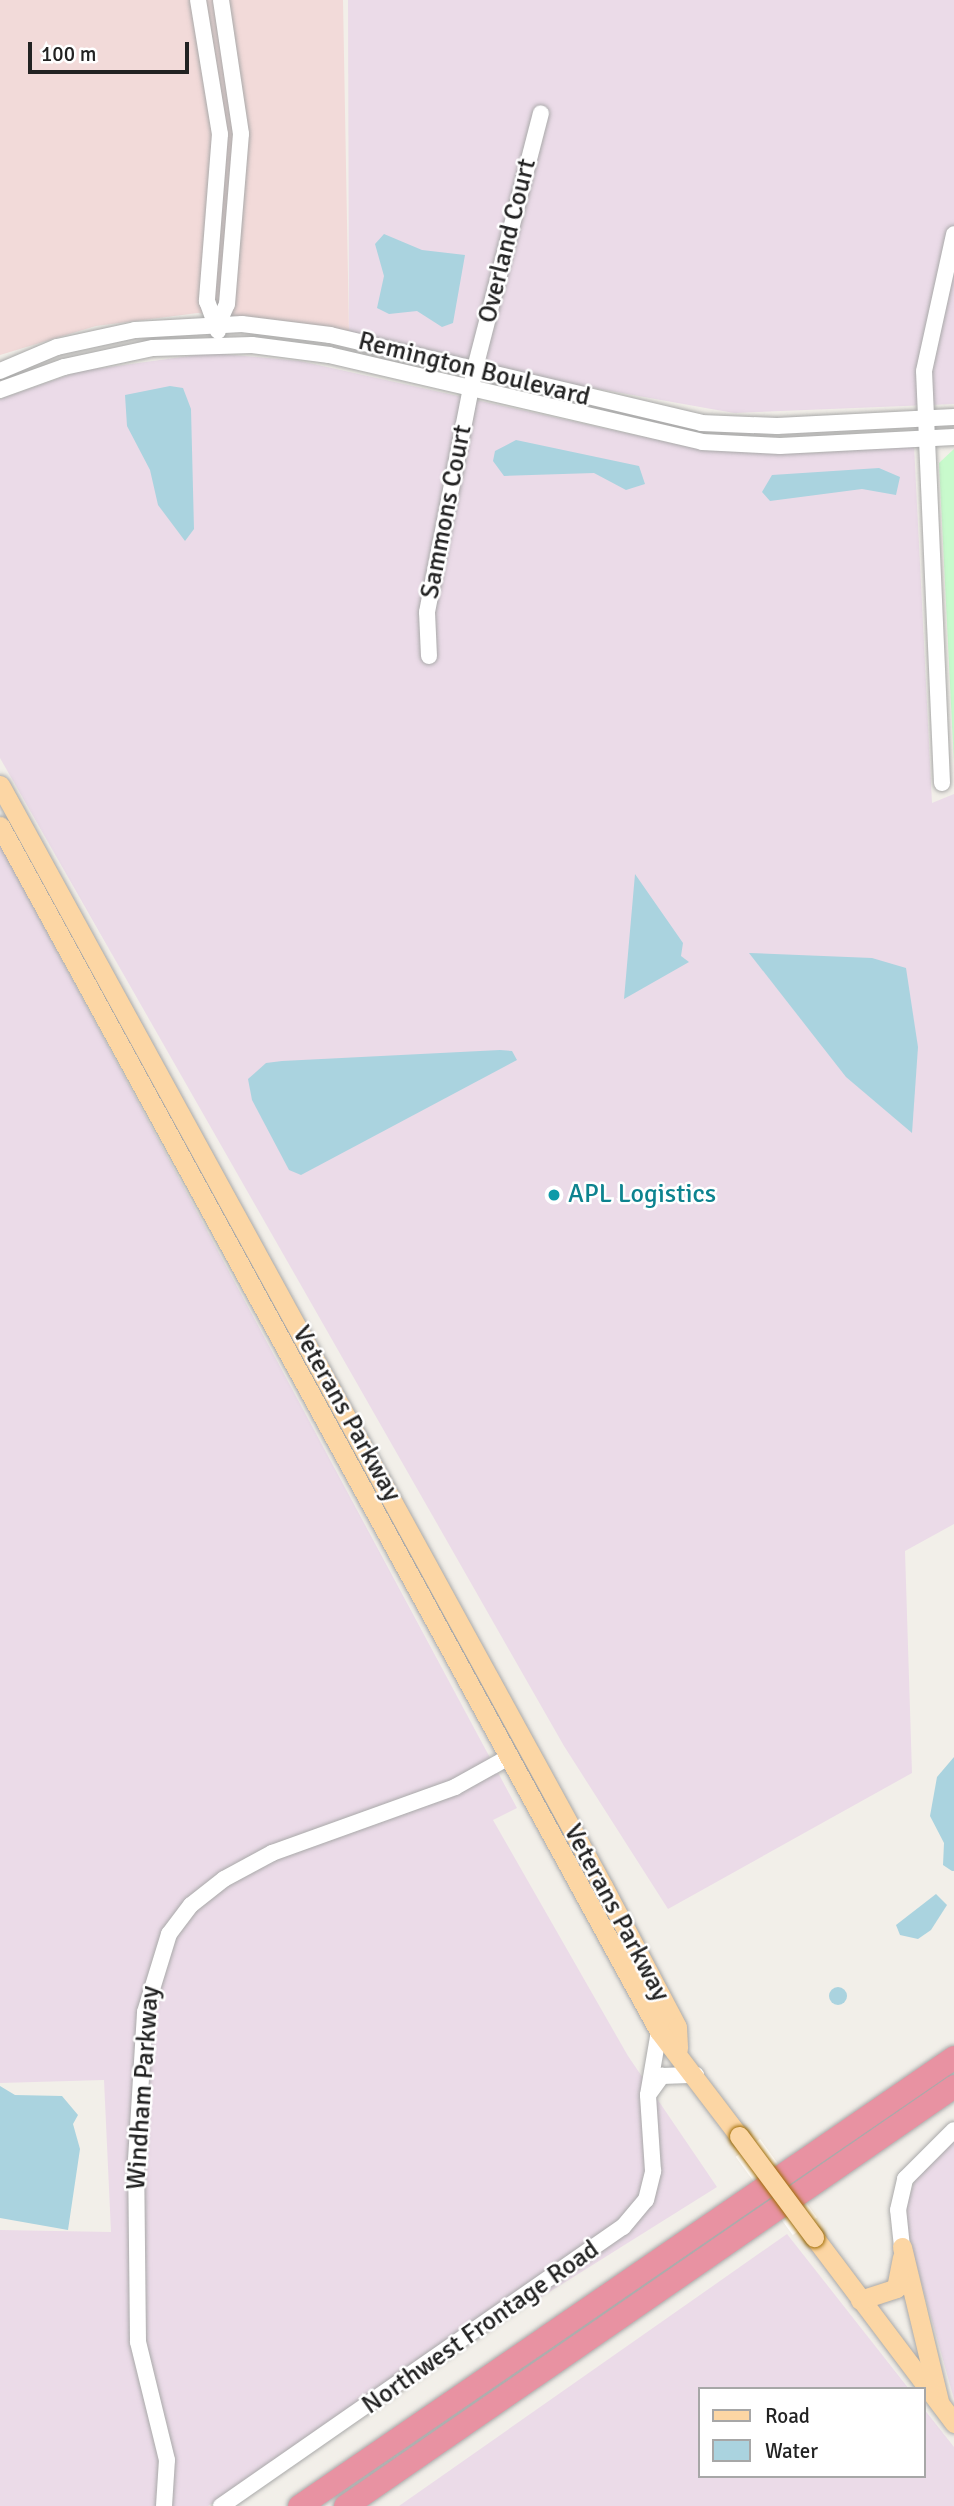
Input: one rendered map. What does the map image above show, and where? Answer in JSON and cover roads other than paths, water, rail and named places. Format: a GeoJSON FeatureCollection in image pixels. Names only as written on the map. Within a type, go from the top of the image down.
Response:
{"type":"FeatureCollection","features":[{"type":"Feature","properties":{"kind":"highway"},"geometry":{"type":"LineString","coordinates":[[897,2097],[954,2044]]}},
{"type":"Feature","properties":{"kind":"highway"},"geometry":{"type":"LineString","coordinates":[[299,2506],[954,2057]]}},
{"type":"Feature","properties":{"kind":"highway"},"geometry":{"type":"LineString","coordinates":[[345,2506],[954,2088]]}},
{"type":"Feature","properties":{"kind":"main road","name":"Veterans Parkway"},"geometry":{"type":"LineString","coordinates":[[0,785],[603,1886],[677,2027],[678,2048]]}},
{"type":"Feature","properties":{"kind":"main road","name":"Veterans Parkway"},"geometry":{"type":"LineString","coordinates":[[0,826],[659,2031],[678,2048],[739,2136],[954,2423]]}},
{"type":"Feature","properties":{"kind":"main road"},"geometry":{"type":"LineString","coordinates":[[860,2300],[896,2288],[902,2246]]}},
{"type":"Feature","properties":{"kind":"main road"},"geometry":{"type":"LineString","coordinates":[[902,2246],[934,2360],[939,2402]]}},
{"type":"Feature","properties":{"kind":"street"},"geometry":{"type":"LineString","coordinates":[[198,0],[220,134],[206,301],[218,324],[219,344]]}},
{"type":"Feature","properties":{"kind":"street"},"geometry":{"type":"LineString","coordinates":[[218,324],[227,304],[241,134],[221,0]]}},
{"type":"Feature","properties":{"kind":"street","name":"Overland Court"},"geometry":{"type":"LineString","coordinates":[[475,368],[541,113]]}},
{"type":"Feature","properties":{"kind":"street"},"geometry":{"type":"LineString","coordinates":[[942,783],[924,372],[954,234]]}},
{"type":"Feature","properties":{"kind":"street","name":"Remington Boulevard"},"geometry":{"type":"LineString","coordinates":[[0,371],[57,347],[135,330],[218,324],[301,330],[475,368],[701,424],[776,426],[954,417]]}},
{"type":"Feature","properties":{"kind":"street","name":"Remington Boulevard"},"geometry":{"type":"LineString","coordinates":[[0,390],[64,367],[153,348],[219,344],[329,355],[471,391],[702,442],[780,446],[954,437]]}},
{"type":"Feature","properties":{"kind":"street","name":"Sammons Court"},"geometry":{"type":"LineString","coordinates":[[429,656],[427,612],[475,368]]}},
{"type":"Feature","properties":{"kind":"street","name":"Windham Parkway"},"geometry":{"type":"LineString","coordinates":[[164,2506],[167,2460],[138,2342],[136,2160],[145,2012],[169,1934],[191,1905],[224,1879],[272,1853],[455,1787],[509,1758]]}},
{"type":"Feature","properties":{"kind":"street","name":"Northwest Frontage Road"},"geometry":{"type":"LineString","coordinates":[[220,2506],[623,2227],[646,2200],[653,2171],[648,2095],[659,2031]]}},
{"type":"Feature","properties":{"kind":"street"},"geometry":{"type":"LineString","coordinates":[[648,2095],[662,2076],[696,2075]]}},
{"type":"Feature","properties":{"kind":"street"},"geometry":{"type":"LineString","coordinates":[[902,2246],[898,2210],[905,2179],[954,2130]]}},
{"type":"Feature","properties":{"kind":"water"},"geometry":{"type":"Polygon","coordinates":[[[384,234],[422,250],[465,255],[453,323],[442,327],[417,311],[389,314],[377,308],[384,276],[375,244],[384,234]]]}},
{"type":"Feature","properties":{"kind":"water"},"geometry":{"type":"Polygon","coordinates":[[[170,386],[183,388],[191,409],[194,529],[185,541],[158,505],[150,470],[127,426],[125,395],[170,386]]]}},
{"type":"Feature","properties":{"kind":"water"},"geometry":{"type":"Polygon","coordinates":[[[516,440],[639,466],[645,484],[626,490],[594,473],[504,476],[493,461],[495,451],[516,440]]]}},
{"type":"Feature","properties":{"kind":"water"},"geometry":{"type":"Polygon","coordinates":[[[879,468],[900,477],[896,495],[862,489],[770,501],[762,492],[772,475],[879,468]]]}},
{"type":"Feature","properties":{"kind":"water"},"geometry":{"type":"Polygon","coordinates":[[[635,874],[683,943],[681,956],[689,962],[624,999],[635,874]]]}},
{"type":"Feature","properties":{"kind":"water"},"geometry":{"type":"Polygon","coordinates":[[[749,953],[872,958],[906,968],[918,1047],[912,1133],[846,1077],[749,953]]]}},
{"type":"Feature","properties":{"kind":"water"},"geometry":{"type":"Polygon","coordinates":[[[512,1051],[517,1060],[301,1175],[289,1170],[252,1100],[248,1079],[266,1063],[282,1061],[512,1051]]]}},
{"type":"Feature","properties":{"kind":"water"},"geometry":{"type":"Polygon","coordinates":[[[954,1757],[952,1871],[943,1865],[944,1843],[930,1816],[937,1777],[954,1757]]]}},
{"type":"Feature","properties":{"kind":"water"},"geometry":{"type":"Polygon","coordinates":[[[936,1894],[947,1905],[931,1930],[918,1939],[900,1935],[896,1925],[936,1894]]]}},
{"type":"Feature","properties":{"kind":"water"},"geometry":{"type":"Polygon","coordinates":[[[834,1987],[842,1987],[847,1996],[845,2003],[834,2005],[829,2000],[829,1992],[834,1987]]]}},
{"type":"Feature","properties":{"kind":"water"},"geometry":{"type":"Polygon","coordinates":[[[0,2086],[15,2095],[62,2096],[78,2115],[73,2124],[80,2149],[68,2230],[0,2218],[0,2086]]]}},
{"type":"Feature","properties":{"kind":"place","name":"APL Logistics"},"geometry":{"type":"Point","coordinates":[554,1195]}}]}
